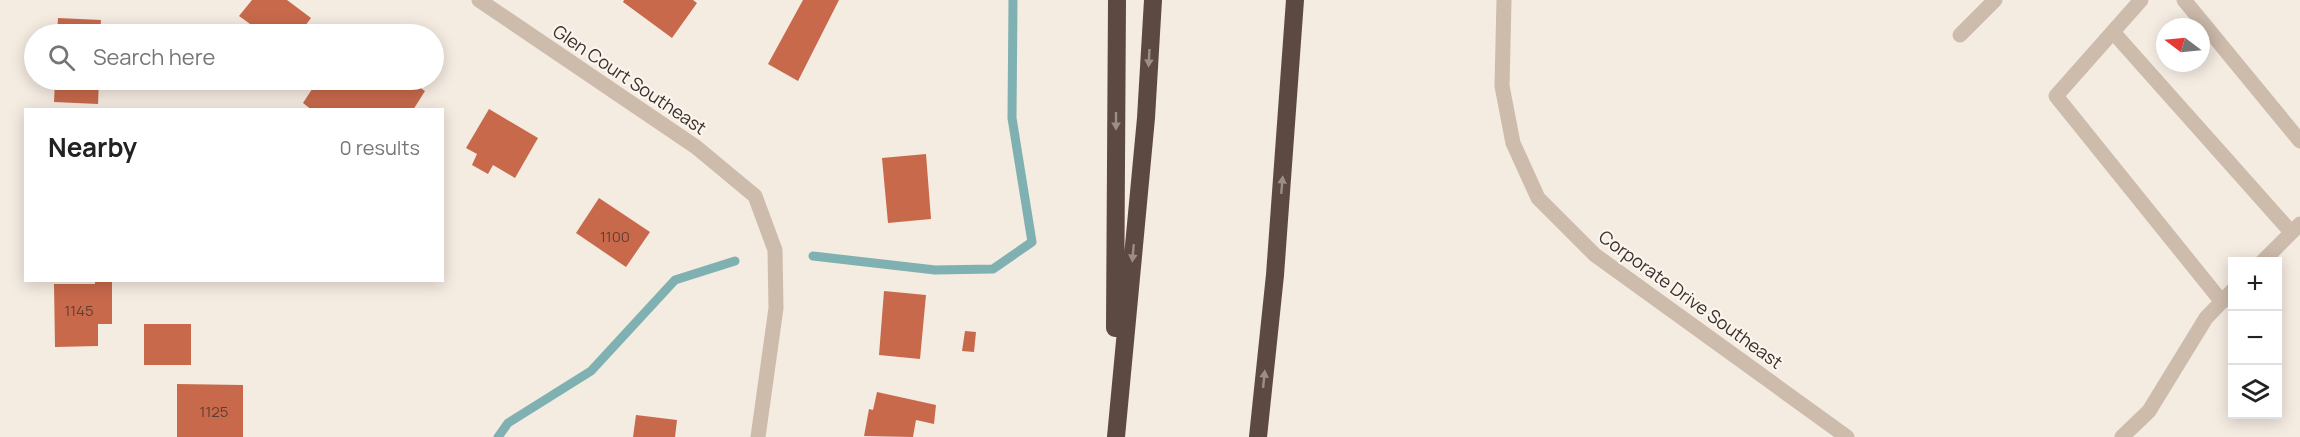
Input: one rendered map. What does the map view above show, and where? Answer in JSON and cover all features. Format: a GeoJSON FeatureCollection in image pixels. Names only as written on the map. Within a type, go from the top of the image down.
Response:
{"type":"FeatureCollection","features":[{"type":"Feature","properties":{"kind":"highway"},"geometry":{"type":"LineString","coordinates":[[1115,437],[1117,0]]}},
{"type":"Feature","properties":{"kind":"highway"},"geometry":{"type":"LineString","coordinates":[[1115,437],[1146,118],[1153,0]]}},
{"type":"Feature","properties":{"kind":"highway"},"geometry":{"type":"LineString","coordinates":[[1258,437],[1275,275],[1295,0]]}},
{"type":"Feature","properties":{"kind":"street","name":"Glen Court Southeast"},"geometry":{"type":"LineString","coordinates":[[479,0],[696,147],[755,196],[775,250],[776,273],[776,308],[758,437]]}},
{"type":"Feature","properties":{"kind":"street","name":"Corporate Drive Southeast"},"geometry":{"type":"LineString","coordinates":[[1504,0],[1502,86],[1513,143],[1538,198],[1595,255],[1847,437]]}},
{"type":"Feature","properties":{"kind":"street"},"geometry":{"type":"LineString","coordinates":[[1960,35],[1995,0]]}},
{"type":"Feature","properties":{"kind":"street"},"geometry":{"type":"LineString","coordinates":[[2122,437],[2149,411],[2206,318],[2227,297],[2056,96],[2141,0]]}},
{"type":"Feature","properties":{"kind":"street"},"geometry":{"type":"LineString","coordinates":[[2184,0],[2300,141]]}},
{"type":"Feature","properties":{"kind":"street"},"geometry":{"type":"LineString","coordinates":[[2113,32],[2296,228],[2266,257]]}},
{"type":"Feature","properties":{"kind":"building"},"geometry":{"type":"Polygon","coordinates":[[[252,0],[287,0],[311,18],[306,24],[250,24],[239,16],[252,0]]]}},
{"type":"Feature","properties":{"kind":"building"},"geometry":{"type":"Polygon","coordinates":[[[624,0],[693,0],[697,3],[672,38],[623,2],[624,0]]]}},
{"type":"Feature","properties":{"kind":"building"},"geometry":{"type":"Polygon","coordinates":[[[803,0],[839,0],[798,81],[768,64],[803,0]]]}},
{"type":"Feature","properties":{"kind":"building"},"geometry":{"type":"Polygon","coordinates":[[[58,18],[101,20],[101,24],[58,24],[58,18]]]}},
{"type":"Feature","properties":{"kind":"building"},"geometry":{"type":"Polygon","coordinates":[[[55,90],[99,90],[98,104],[54,102],[55,90]]]}},
{"type":"Feature","properties":{"kind":"building"},"geometry":{"type":"Polygon","coordinates":[[[311,90],[425,91],[414,108],[309,108],[303,103],[311,90]]]}},
{"type":"Feature","properties":{"kind":"building"},"geometry":{"type":"Polygon","coordinates":[[[489,109],[538,138],[515,178],[493,165],[488,174],[472,165],[477,154],[466,148],[489,109]]]}},
{"type":"Feature","properties":{"kind":"building"},"geometry":{"type":"Polygon","coordinates":[[[926,154],[931,219],[888,223],[882,158],[926,154]]]}},
{"type":"Feature","properties":{"kind":"building"},"geometry":{"type":"Polygon","coordinates":[[[599,198],[650,232],[626,267],[576,233],[599,198]]]}},
{"type":"Feature","properties":{"kind":"building"},"geometry":{"type":"Polygon","coordinates":[[[95,282],[112,282],[112,324],[98,324],[98,346],[55,347],[54,284],[95,284],[95,282]]]}},
{"type":"Feature","properties":{"kind":"building"},"geometry":{"type":"Polygon","coordinates":[[[884,291],[926,295],[920,359],[879,355],[884,291]]]}},
{"type":"Feature","properties":{"kind":"building"},"geometry":{"type":"Polygon","coordinates":[[[144,324],[191,324],[191,365],[144,365],[144,324]]]}},
{"type":"Feature","properties":{"kind":"building"},"geometry":{"type":"Polygon","coordinates":[[[965,331],[976,332],[974,352],[962,351],[965,331]]]}},
{"type":"Feature","properties":{"kind":"building"},"geometry":{"type":"Polygon","coordinates":[[[177,384],[243,385],[243,437],[177,437],[177,384]]]}},
{"type":"Feature","properties":{"kind":"building"},"geometry":{"type":"Polygon","coordinates":[[[877,392],[936,405],[934,424],[916,420],[913,437],[864,436],[869,409],[873,410],[877,392]]]}},
{"type":"Feature","properties":{"kind":"building"},"geometry":{"type":"Polygon","coordinates":[[[636,415],[677,420],[675,437],[633,437],[636,415]]]}},
{"type":"Feature","properties":{"kind":"waterway"},"geometry":{"type":"LineString","coordinates":[[813,256],[935,270],[993,269],[1032,242],[1012,118],[1013,0]]}},
{"type":"Feature","properties":{"kind":"waterway"},"geometry":{"type":"LineString","coordinates":[[498,437],[508,423],[591,371],[675,280],[735,261]]}}]}
